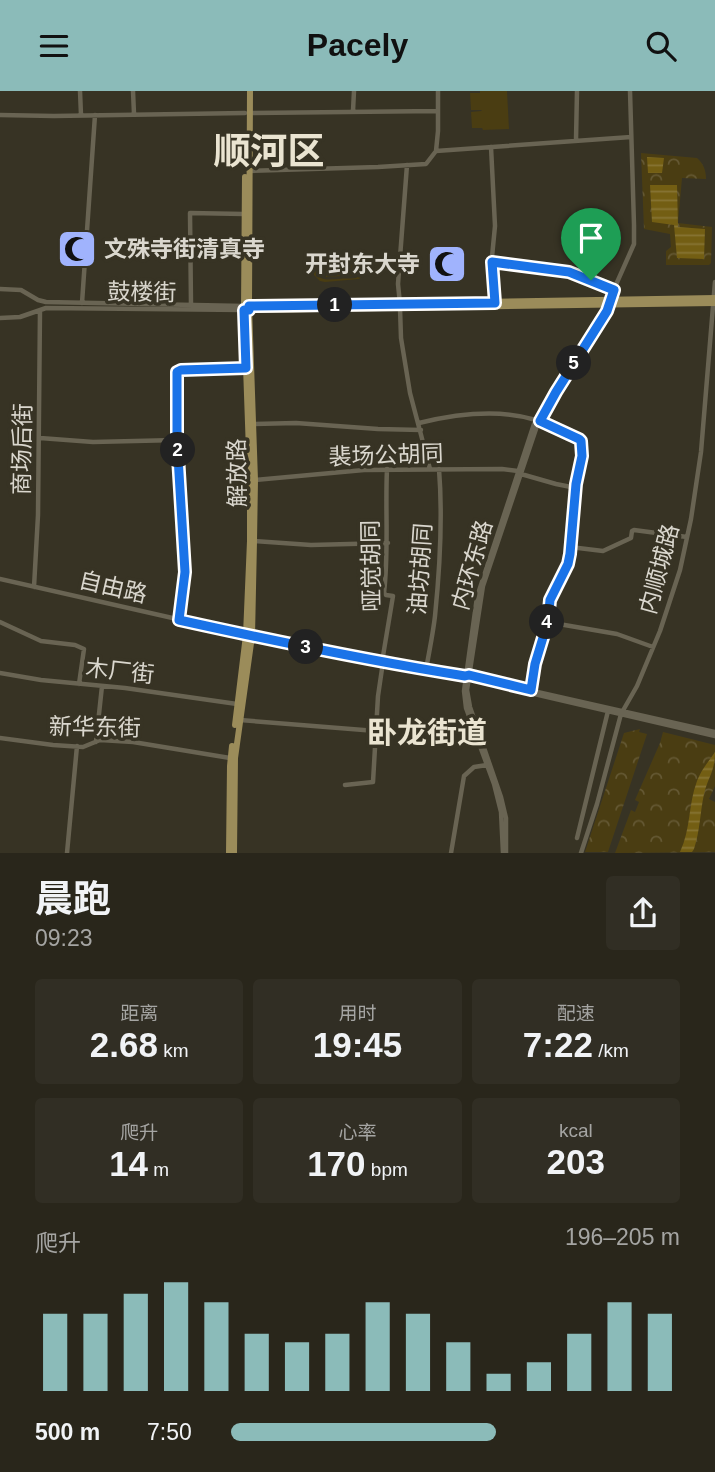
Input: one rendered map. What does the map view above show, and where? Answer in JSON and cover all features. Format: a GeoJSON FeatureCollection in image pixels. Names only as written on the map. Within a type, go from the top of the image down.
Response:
{"type":"FeatureCollection","features":[{"type":"Feature","properties":{"kind":"main road","name":"解放路"},"geometry":{"type":"LineString","coordinates":[[232,852],[235,758],[249,636],[254,541],[255,480],[244,214],[247,91]]}},
{"type":"Feature","properties":{"kind":"main road","name":"解放路"},"geometry":{"type":"LineString","coordinates":[[232,852],[231,758],[249,636],[247,113]]}},
{"type":"Feature","properties":{"kind":"main road"},"geometry":{"type":"LineString","coordinates":[[247,308],[714,300]]}},
{"type":"Feature","properties":{"kind":"main road"},"geometry":{"type":"LineString","coordinates":[[400,306],[609,302]]}},
{"type":"Feature","properties":{"kind":"street"},"geometry":{"type":"LineString","coordinates":[[80,91],[81,115]]}},
{"type":"Feature","properties":{"kind":"street"},"geometry":{"type":"LineString","coordinates":[[133,91],[134,114]]}},
{"type":"Feature","properties":{"kind":"street"},"geometry":{"type":"LineString","coordinates":[[353,111],[354,91]]}},
{"type":"Feature","properties":{"kind":"street"},"geometry":{"type":"LineString","coordinates":[[249,171],[426,164],[436,151],[438,91]]}},
{"type":"Feature","properties":{"kind":"street"},"geometry":{"type":"LineString","coordinates":[[576,140],[577,91]]}},
{"type":"Feature","properties":{"kind":"street","name":"内环东路"},"geometry":{"type":"LineString","coordinates":[[504,852],[505,811],[467,691],[480,585],[520,472],[530,435],[553,390],[609,302],[631,251],[634,237],[630,91]]}},
{"type":"Feature","properties":{"kind":"street"},"geometry":{"type":"LineString","coordinates":[[0,115],[438,111]]}},
{"type":"Feature","properties":{"kind":"street"},"geometry":{"type":"LineString","coordinates":[[82,303],[95,115]]}},
{"type":"Feature","properties":{"kind":"street"},"geometry":{"type":"LineString","coordinates":[[436,151],[631,137]]}},
{"type":"Feature","properties":{"kind":"street"},"geometry":{"type":"LineString","coordinates":[[491,147],[495,303]]}},
{"type":"Feature","properties":{"kind":"street"},"geometry":{"type":"LineString","coordinates":[[407,166],[398,284],[403,353],[410,393],[430,469]]}},
{"type":"Feature","properties":{"kind":"street"},"geometry":{"type":"LineString","coordinates":[[191,306],[190,213],[244,214]]}},
{"type":"Feature","properties":{"kind":"street"},"geometry":{"type":"LineString","coordinates":[[492,262],[569,272],[614,290]]}},
{"type":"Feature","properties":{"kind":"street","name":"内顺城路"},"geometry":{"type":"LineString","coordinates":[[581,852],[622,713],[637,686],[660,631],[680,570],[701,452],[715,282]]}},
{"type":"Feature","properties":{"kind":"street","name":"鼓楼街"},"geometry":{"type":"LineString","coordinates":[[0,289],[21,290],[38,300],[51,303],[247,308]]}},
{"type":"Feature","properties":{"kind":"street","name":"鼓楼街"},"geometry":{"type":"LineString","coordinates":[[0,318],[19,317],[46,308],[247,308]]}},
{"type":"Feature","properties":{"kind":"street","name":"商场后街"},"geometry":{"type":"LineString","coordinates":[[34,587],[40,437],[40,310]]}},
{"type":"Feature","properties":{"kind":"street"},"geometry":{"type":"LineString","coordinates":[[179,620],[185,572],[177,440],[177,372],[246,368]]}},
{"type":"Feature","properties":{"kind":"street"},"geometry":{"type":"LineString","coordinates":[[419,423],[450,417],[514,415],[538,421],[581,441],[582,456],[568,564],[550,600],[531,691]]}},
{"type":"Feature","properties":{"kind":"street"},"geometry":{"type":"LineString","coordinates":[[253,424],[296,423],[421,430]]}},
{"type":"Feature","properties":{"kind":"street"},"geometry":{"type":"LineString","coordinates":[[40,437],[93,442],[177,440]]}},
{"type":"Feature","properties":{"kind":"street","name":"哑觉胡同"},"geometry":{"type":"LineString","coordinates":[[382,662],[393,596],[384,593],[388,543],[387,469]]}},
{"type":"Feature","properties":{"kind":"street","name":"油坊胡同"},"geometry":{"type":"LineString","coordinates":[[426,670],[435,619],[440,555],[442,518],[439,469]]}},
{"type":"Feature","properties":{"kind":"street","name":"裴场公胡同"},"geometry":{"type":"LineString","coordinates":[[255,480],[364,470],[502,469],[576,488]]}},
{"type":"Feature","properties":{"kind":"street"},"geometry":{"type":"LineString","coordinates":[[570,547],[607,551],[631,538],[634,530],[687,537]]}},
{"type":"Feature","properties":{"kind":"street"},"geometry":{"type":"LineString","coordinates":[[254,541],[311,545],[388,543]]}},
{"type":"Feature","properties":{"kind":"street","name":"自由路"},"geometry":{"type":"LineString","coordinates":[[0,579],[249,636],[468,677],[715,734]]}},
{"type":"Feature","properties":{"kind":"street"},"geometry":{"type":"LineString","coordinates":[[0,622],[41,641],[75,645],[84,649],[79,684]]}},
{"type":"Feature","properties":{"kind":"street"},"geometry":{"type":"LineString","coordinates":[[547,622],[617,634],[653,647]]}},
{"type":"Feature","properties":{"kind":"street"},"geometry":{"type":"LineString","coordinates":[[345,785],[373,782],[382,662]]}},
{"type":"Feature","properties":{"kind":"street","name":"木厂街"},"geometry":{"type":"LineString","coordinates":[[0,673],[237,704]]}},
{"type":"Feature","properties":{"kind":"street","name":"内环东路"},"geometry":{"type":"LineString","coordinates":[[468,677],[464,691],[466,708],[501,811],[504,852]]}},
{"type":"Feature","properties":{"kind":"street"},"geometry":{"type":"LineString","coordinates":[[96,742],[102,686]]}},
{"type":"Feature","properties":{"kind":"street","name":"自由路"},"geometry":{"type":"LineString","coordinates":[[531,691],[622,713]]}},
{"type":"Feature","properties":{"kind":"street"},"geometry":{"type":"LineString","coordinates":[[578,838],[608,711]]}},
{"type":"Feature","properties":{"kind":"street"},"geometry":{"type":"LineString","coordinates":[[239,720],[376,731]]}},
{"type":"Feature","properties":{"kind":"street","name":"新华东街"},"geometry":{"type":"LineString","coordinates":[[0,738],[77,746],[106,740],[133,742],[231,758]]}},
{"type":"Feature","properties":{"kind":"street"},"geometry":{"type":"LineString","coordinates":[[67,852],[77,746]]}},
{"type":"Feature","properties":{"kind":"street"},"geometry":{"type":"LineString","coordinates":[[451,852],[464,776],[474,767],[487,765]]}},
{"type":"Feature","properties":{"kind":"street"},"geometry":{"type":"LineString","coordinates":[[590,789],[600,791]]}},
{"type":"Feature","properties":{"kind":"green space"},"geometry":{"type":"Polygon","coordinates":[[[507,91],[509,129],[472,128],[471,112],[482,110],[471,110],[470,93],[507,91]]]}},
{"type":"Feature","properties":{"kind":"green space"},"geometry":{"type":"Polygon","coordinates":[[[641,153],[697,158],[702,164],[706,179],[682,178],[678,223],[712,227],[709,265],[666,265],[666,251],[671,247],[670,234],[644,229],[641,153]]]}},
{"type":"Feature","properties":{"kind":"green space"},"geometry":{"type":"Polygon","coordinates":[[[355,253],[363,258],[366,269],[359,279],[320,281],[314,275],[313,264],[321,256],[355,253]],[[357,258],[325,259],[318,264],[318,274],[326,279],[356,278],[363,270],[357,258]]]}},
{"type":"Feature","properties":{"kind":"green space"},"geometry":{"type":"Polygon","coordinates":[[[354,258],[355,275],[326,277],[325,260],[354,258]]]}},
{"type":"Feature","properties":{"kind":"green space"},"geometry":{"type":"Polygon","coordinates":[[[640,729],[639,732],[647,734],[608,852],[585,852],[624,733],[640,729]]]}},
{"type":"Feature","properties":{"kind":"green space"},"geometry":{"type":"Polygon","coordinates":[[[663,732],[715,745],[715,786],[709,799],[715,802],[715,852],[615,853],[631,810],[635,812],[639,802],[635,800],[663,732]]]}},
{"type":"Feature","properties":{"kind":"shaded area"},"geometry":{"type":"Polygon","coordinates":[[[647,157],[664,158],[662,173],[648,173],[647,157]]]}},
{"type":"Feature","properties":{"kind":"shaded area"},"geometry":{"type":"Polygon","coordinates":[[[650,185],[677,185],[678,227],[705,229],[704,259],[677,258],[674,225],[652,222],[650,185]]]}},
{"type":"Feature","properties":{"kind":"shaded area"},"geometry":{"type":"Polygon","coordinates":[[[715,752],[694,849],[692,852],[680,852],[697,781],[715,752]]]}},
{"type":"Feature","properties":{"kind":"place","name":"文殊寺街清真寺"},"geometry":{"type":"Point","coordinates":[77,249]}},
{"type":"Feature","properties":{"kind":"place","name":"开封东大寺"},"geometry":{"type":"Point","coordinates":[447,264]}},
{"type":"Feature","properties":{"kind":"district","name":"顺河区"},"geometry":{"type":"Point","coordinates":[269,151]}},
{"type":"Feature","properties":{"kind":"district","name":"卧龙街道"},"geometry":{"type":"Point","coordinates":[427,733]}},
{"type":"Feature","properties":{"kind":"route"},"geometry":{"type":"LineString","coordinates":[[492,262],[569,272],[591,280],[614,290],[607,311],[540,421],[579,439],[582,456],[576,484],[568,564],[550,600],[548,621],[535,664],[531,690],[469,675],[426,670],[179,620],[185,572],[177,440],[177,372],[246,368],[244,310],[249,310],[249,306],[495,303],[492,262]]}}]}
